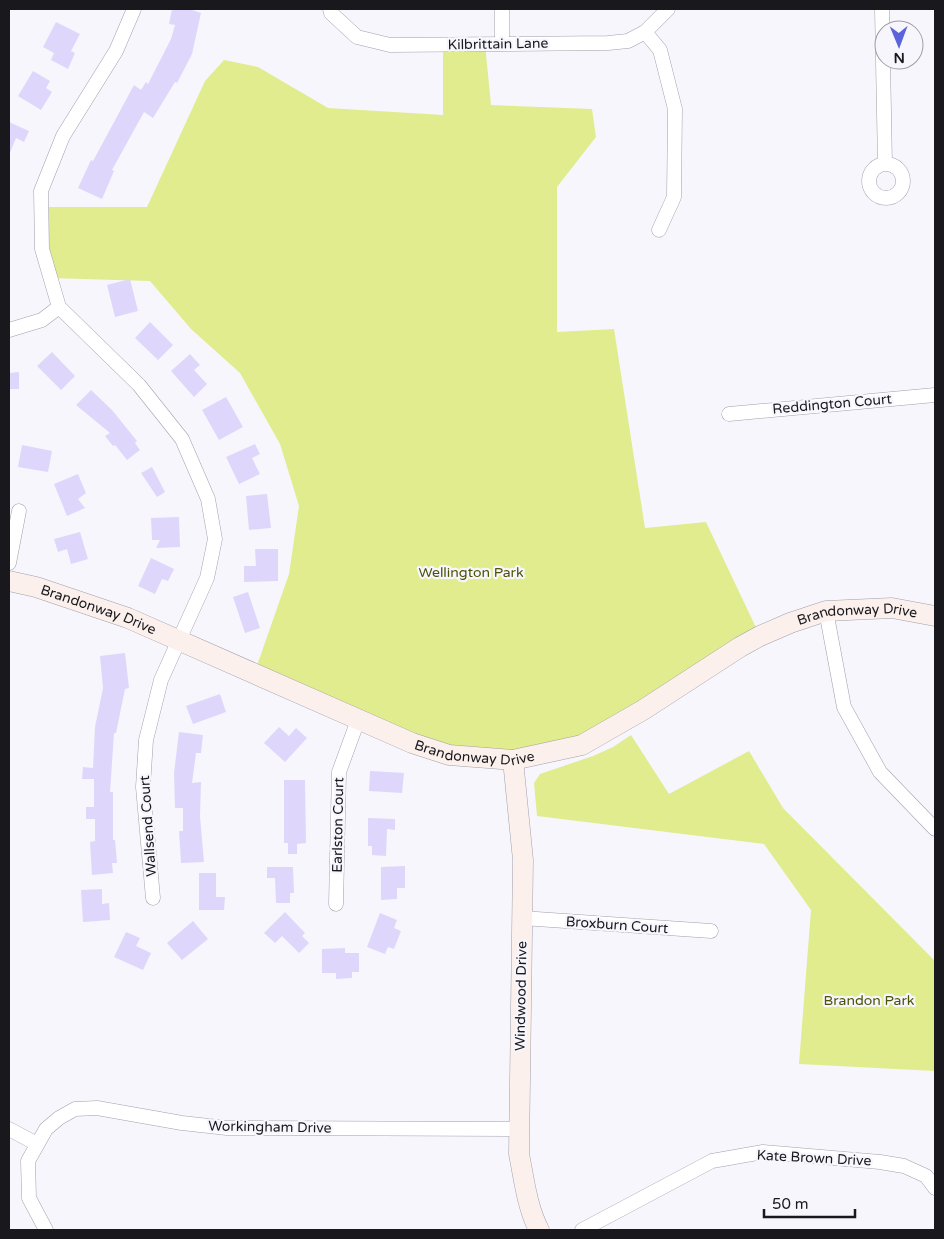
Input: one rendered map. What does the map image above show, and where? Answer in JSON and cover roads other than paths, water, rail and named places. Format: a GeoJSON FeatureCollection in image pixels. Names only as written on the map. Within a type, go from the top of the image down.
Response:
{"type":"FeatureCollection","features":[{"type":"Feature","properties":{"kind":"street"},"geometry":{"type":"LineString","coordinates":[[9,330],[42,320],[59,307],[42,249],[41,191],[63,136],[116,51],[134,9]]}},
{"type":"Feature","properties":{"kind":"street","name":"Kilbrittain Lane"},"geometry":{"type":"LineString","coordinates":[[330,9],[331,13],[356,37],[390,45],[608,43],[628,41],[645,32],[668,9]]}},
{"type":"Feature","properties":{"kind":"street"},"geometry":{"type":"LineString","coordinates":[[502,9],[502,44]]}},
{"type":"Feature","properties":{"kind":"street"},"geometry":{"type":"LineString","coordinates":[[882,9],[886,164]]}},
{"type":"Feature","properties":{"kind":"street"},"geometry":{"type":"LineString","coordinates":[[645,32],[660,50],[675,109],[674,197],[659,230]]}},
{"type":"Feature","properties":{"kind":"street","name":"Wallsend Court"},"geometry":{"type":"LineString","coordinates":[[59,307],[139,385],[182,439],[208,498],[215,538],[207,578],[161,680],[146,740],[143,787],[153,898]]}},
{"type":"Feature","properties":{"kind":"street","name":"Reddington Court"},"geometry":{"type":"LineString","coordinates":[[729,414],[935,395]]}},
{"type":"Feature","properties":{"kind":"street"},"geometry":{"type":"LineString","coordinates":[[9,563],[18,510]]}},
{"type":"Feature","properties":{"kind":"street","name":"Brandonway Drive"},"geometry":{"type":"LineString","coordinates":[[9,581],[36,587],[128,618],[412,743],[449,755],[514,760],[543,752],[582,745],[643,710],[760,636],[826,611],[892,608],[935,616]]}},
{"type":"Feature","properties":{"kind":"street"},"geometry":{"type":"LineString","coordinates":[[826,611],[844,707],[880,772],[935,829]]}},
{"type":"Feature","properties":{"kind":"street","name":"Earlston Court"},"geometry":{"type":"LineString","coordinates":[[336,904],[339,772],[358,720]]}},
{"type":"Feature","properties":{"kind":"street","name":"Windwood Drive"},"geometry":{"type":"LineString","coordinates":[[514,760],[523,860],[519,1154],[534,1221],[539,1230]]}},
{"type":"Feature","properties":{"kind":"street","name":"Broxburn Court"},"geometry":{"type":"LineString","coordinates":[[522,918],[711,932]]}},
{"type":"Feature","properties":{"kind":"street","name":"Workingham Drive"},"geometry":{"type":"LineString","coordinates":[[46,1230],[29,1198],[28,1161],[46,1129],[59,1118],[75,1109],[96,1108],[182,1123],[227,1128],[519,1129]]}},
{"type":"Feature","properties":{"kind":"street"},"geometry":{"type":"LineString","coordinates":[[9,1129],[37,1144]]}},
{"type":"Feature","properties":{"kind":"street","name":"Kate Brown Drive"},"geometry":{"type":"LineString","coordinates":[[582,1230],[712,1161],[763,1152],[880,1162],[904,1166],[926,1176],[935,1188]]}},
{"type":"Feature","properties":{"kind":"park label","name":"Wellington Park"},"geometry":{"type":"Point","coordinates":[471,572]}},
{"type":"Feature","properties":{"kind":"park label","name":"Brandon Park"},"geometry":{"type":"Point","coordinates":[869,1000]}}]}
